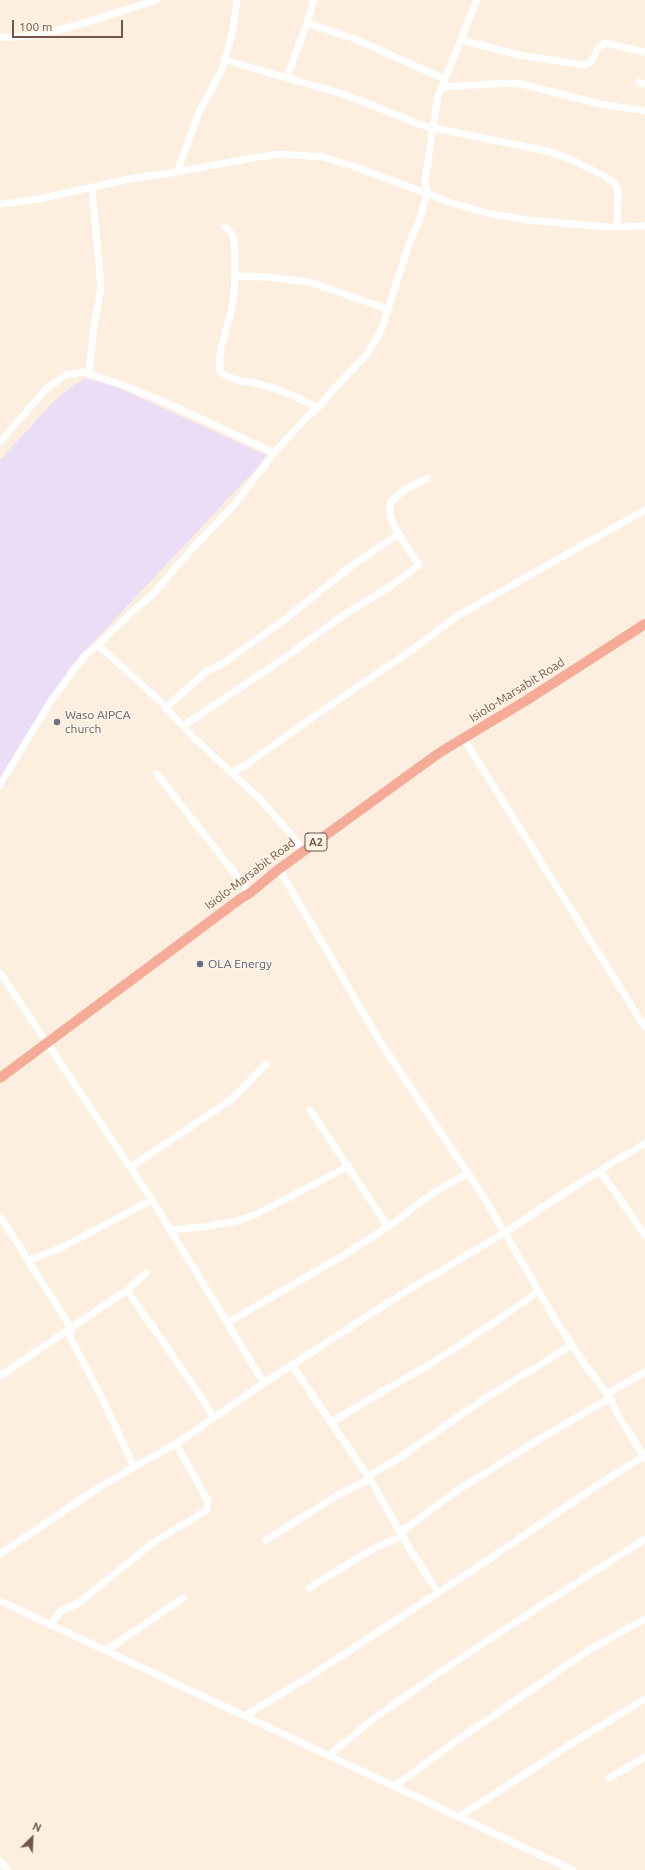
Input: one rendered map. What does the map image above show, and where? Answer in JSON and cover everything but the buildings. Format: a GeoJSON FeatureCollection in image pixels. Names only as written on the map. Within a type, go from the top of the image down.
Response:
{"type":"FeatureCollection","features":[{"type":"Feature","properties":{"kind":"highway","name":"Isiolo-Marsabit Road"},"geometry":{"type":"LineString","coordinates":[[0,1078],[240,898],[250,893],[303,851],[433,757],[645,624]]}},
{"type":"Feature","properties":{"kind":"street"},"geometry":{"type":"LineString","coordinates":[[0,37],[46,32],[157,0]]}},
{"type":"Feature","properties":{"kind":"street"},"geometry":{"type":"LineString","coordinates":[[177,172],[199,112],[222,70],[237,0]]}},
{"type":"Feature","properties":{"kind":"street"},"geometry":{"type":"LineString","coordinates":[[287,77],[314,0]]}},
{"type":"Feature","properties":{"kind":"street"},"geometry":{"type":"LineString","coordinates":[[0,785],[61,685],[86,654],[98,645],[153,594],[190,551],[218,523],[236,503],[274,453],[310,414],[318,408],[367,354],[381,331],[409,244],[420,219],[427,192],[425,180],[437,102],[477,0]]}},
{"type":"Feature","properties":{"kind":"street"},"geometry":{"type":"LineString","coordinates":[[307,23],[355,39],[445,79]]}},
{"type":"Feature","properties":{"kind":"street"},"geometry":{"type":"LineString","coordinates":[[461,40],[519,55],[584,65],[591,62],[598,48],[605,43],[645,52]]}},
{"type":"Feature","properties":{"kind":"street"},"geometry":{"type":"LineString","coordinates":[[225,60],[346,95],[417,124],[547,151],[573,160],[612,181],[617,187],[617,227]]}},
{"type":"Feature","properties":{"kind":"street"},"geometry":{"type":"LineString","coordinates":[[442,87],[510,83],[521,84],[600,104],[645,111]]}},
{"type":"Feature","properties":{"kind":"street"},"geometry":{"type":"LineString","coordinates":[[0,204],[40,199],[134,178],[177,172],[266,155],[311,155],[350,165],[427,192],[469,209],[508,217],[617,227],[645,226]]}},
{"type":"Feature","properties":{"kind":"street"},"geometry":{"type":"LineString","coordinates":[[89,373],[94,325],[101,288],[92,187]]}},
{"type":"Feature","properties":{"kind":"street"},"geometry":{"type":"LineString","coordinates":[[225,227],[231,232],[234,238],[234,300],[220,360],[222,374],[236,379],[275,387],[318,408]]}},
{"type":"Feature","properties":{"kind":"street"},"geometry":{"type":"LineString","coordinates":[[234,276],[280,278],[309,282],[388,309]]}},
{"type":"Feature","properties":{"kind":"street"},"geometry":{"type":"LineString","coordinates":[[0,442],[40,396],[58,380],[74,372],[89,373],[174,406],[274,453]]}},
{"type":"Feature","properties":{"kind":"street"},"geometry":{"type":"LineString","coordinates":[[183,726],[286,657],[339,618],[411,572],[418,565],[412,553],[398,534],[390,514],[391,504],[410,487],[427,478]]}},
{"type":"Feature","properties":{"kind":"street"},"geometry":{"type":"LineString","coordinates":[[233,772],[246,765],[416,647],[459,615],[645,510]]}},
{"type":"Feature","properties":{"kind":"street"},"geometry":{"type":"LineString","coordinates":[[165,708],[207,671],[224,663],[275,627],[304,606],[349,568],[398,534]]}},
{"type":"Feature","properties":{"kind":"street"},"geometry":{"type":"LineString","coordinates":[[98,645],[260,799],[290,833],[303,851]]}},
{"type":"Feature","properties":{"kind":"street"},"geometry":{"type":"LineString","coordinates":[[463,738],[645,1027]]}},
{"type":"Feature","properties":{"kind":"street"},"geometry":{"type":"LineString","coordinates":[[157,774],[250,893]]}},
{"type":"Feature","properties":{"kind":"street"},"geometry":{"type":"LineString","coordinates":[[246,1715],[303,1681],[595,1487],[645,1457],[619,1417],[609,1396],[572,1345],[504,1234],[485,1199],[381,1042],[279,869]]}},
{"type":"Feature","properties":{"kind":"street"},"geometry":{"type":"LineString","coordinates":[[0,973],[131,1167],[264,1383]]}},
{"type":"Feature","properties":{"kind":"street"},"geometry":{"type":"LineString","coordinates":[[131,1167],[232,1099],[266,1064]]}},
{"type":"Feature","properties":{"kind":"street"},"geometry":{"type":"LineString","coordinates":[[310,1110],[349,1166],[388,1227]]}},
{"type":"Feature","properties":{"kind":"street"},"geometry":{"type":"LineString","coordinates":[[0,1554],[92,1492],[176,1444],[264,1383],[400,1295],[504,1234],[645,1143]]}},
{"type":"Feature","properties":{"kind":"street"},"geometry":{"type":"LineString","coordinates":[[170,1230],[216,1225],[258,1214],[349,1166]]}},
{"type":"Feature","properties":{"kind":"street"},"geometry":{"type":"LineString","coordinates":[[600,1171],[645,1235]]}},
{"type":"Feature","properties":{"kind":"street"},"geometry":{"type":"LineString","coordinates":[[227,1323],[344,1255],[388,1227],[433,1193],[468,1173]]}},
{"type":"Feature","properties":{"kind":"street"},"geometry":{"type":"LineString","coordinates":[[30,1260],[61,1248],[152,1200]]}},
{"type":"Feature","properties":{"kind":"street"},"geometry":{"type":"LineString","coordinates":[[0,1216],[30,1260],[56,1307],[70,1328],[70,1337],[103,1400],[134,1467]]}},
{"type":"Feature","properties":{"kind":"street"},"geometry":{"type":"LineString","coordinates":[[0,1376],[127,1290],[146,1274]]}},
{"type":"Feature","properties":{"kind":"street"},"geometry":{"type":"LineString","coordinates":[[127,1290],[214,1418]]}},
{"type":"Feature","properties":{"kind":"street"},"geometry":{"type":"LineString","coordinates":[[331,1423],[368,1399],[436,1360],[506,1315],[539,1291]]}},
{"type":"Feature","properties":{"kind":"street"},"geometry":{"type":"LineString","coordinates":[[266,1540],[399,1458],[484,1399],[572,1345]]}},
{"type":"Feature","properties":{"kind":"street"},"geometry":{"type":"LineString","coordinates":[[292,1365],[369,1477],[408,1546],[438,1592]]}},
{"type":"Feature","properties":{"kind":"street"},"geometry":{"type":"LineString","coordinates":[[309,1588],[376,1547],[402,1534],[458,1490],[645,1372]]}},
{"type":"Feature","properties":{"kind":"street"},"geometry":{"type":"LineString","coordinates":[[51,1624],[61,1611],[77,1604],[154,1542],[207,1510],[208,1501],[176,1444]]}},
{"type":"Feature","properties":{"kind":"street"},"geometry":{"type":"LineString","coordinates":[[329,1755],[413,1691],[558,1594],[645,1539]]}},
{"type":"Feature","properties":{"kind":"street"},"geometry":{"type":"LineString","coordinates":[[107,1650],[183,1598]]}},
{"type":"Feature","properties":{"kind":"street"},"geometry":{"type":"LineString","coordinates":[[0,1601],[246,1715],[572,1870]]}},
{"type":"Feature","properties":{"kind":"street"},"geometry":{"type":"LineString","coordinates":[[396,1786],[452,1744],[589,1650],[645,1619]]}},
{"type":"Feature","properties":{"kind":"street"},"geometry":{"type":"LineString","coordinates":[[459,1817],[574,1742],[645,1699]]}},
{"type":"Feature","properties":{"kind":"street"},"geometry":{"type":"LineString","coordinates":[[609,1778],[645,1757]]}},
{"type":"Feature","properties":{"kind":"street"},"geometry":{"type":"LineString","coordinates":[[0,1861],[7,1870]]}},
{"type":"Feature","properties":{"kind":"shaded area"},"geometry":{"type":"Polygon","coordinates":[[[85,378],[117,387],[266,455],[258,467],[70,667],[6,784],[0,789],[0,460],[53,402],[68,389],[85,378]]]}},
{"type":"Feature","properties":{"kind":"place","name":"Waso AIPCA church"},"geometry":{"type":"Point","coordinates":[57,722]}},
{"type":"Feature","properties":{"kind":"place","name":"OLA Energy"},"geometry":{"type":"Point","coordinates":[200,964]}}]}
